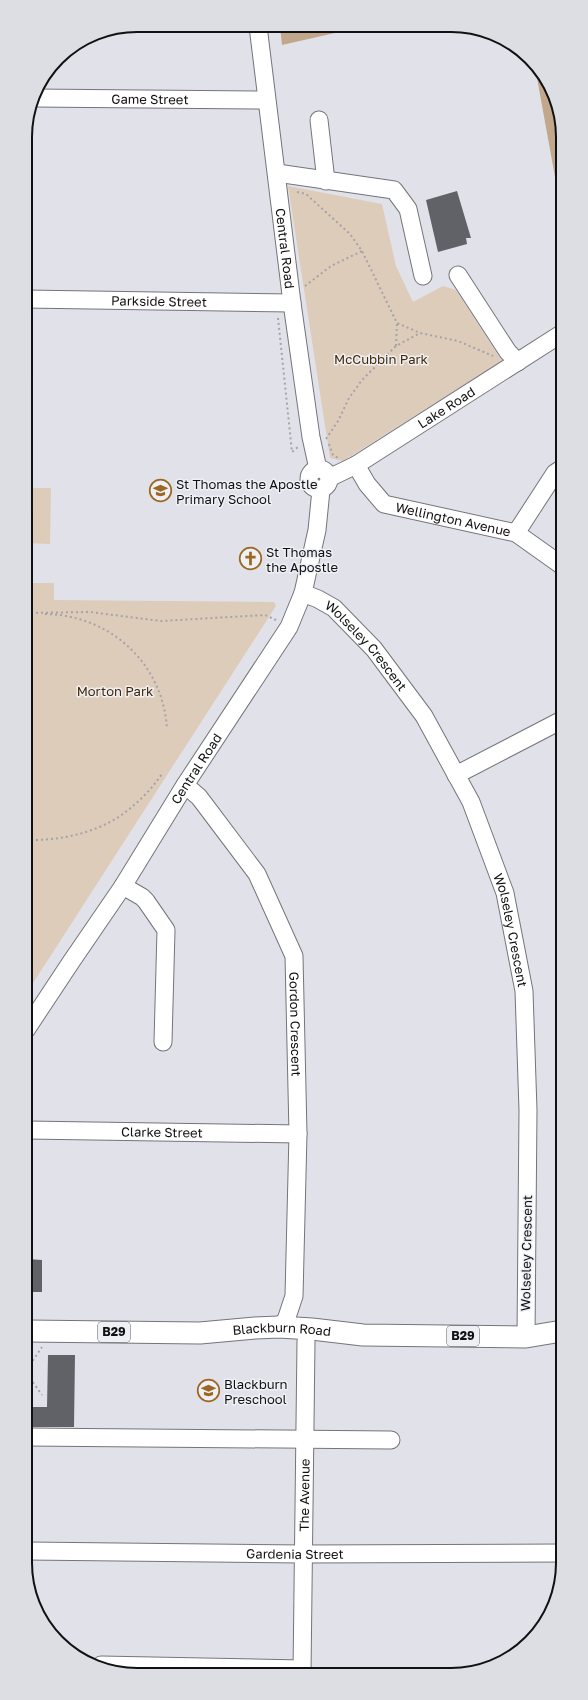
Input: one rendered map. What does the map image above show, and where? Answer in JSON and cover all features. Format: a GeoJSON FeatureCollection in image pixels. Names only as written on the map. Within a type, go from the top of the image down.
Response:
{"type":"FeatureCollection","features":[{"type":"Feature","properties":{"kind":"main road","name":"Blackburn Road"},"geometry":{"type":"LineString","coordinates":[[32,1331],[200,1333],[255,1328],[363,1335],[526,1337],[556,1332]]}},
{"type":"Feature","properties":{"kind":"main road","name":"Blackburn Road"},"geometry":{"type":"LineString","coordinates":[[200,1333],[248,1340],[300,1331]]}},
{"type":"Feature","properties":{"kind":"street","name":"Central Road"},"geometry":{"type":"LineString","coordinates":[[32,1021],[123,886],[185,785],[289,627],[303,592],[317,530],[323,479],[311,437],[284,303],[277,174],[266,100],[259,32]]}},
{"type":"Feature","properties":{"kind":"street","name":"Game Street"},"geometry":{"type":"LineString","coordinates":[[40,98],[266,100]]}},
{"type":"Feature","properties":{"kind":"street"},"geometry":{"type":"LineString","coordinates":[[319,120],[326,181]]}},
{"type":"Feature","properties":{"kind":"street"},"geometry":{"type":"LineString","coordinates":[[277,174],[394,190],[408,209],[423,276]]}},
{"type":"Feature","properties":{"kind":"street"},"geometry":{"type":"LineString","coordinates":[[458,275],[513,357]]}},
{"type":"Feature","properties":{"kind":"street","name":"Parkside Street"},"geometry":{"type":"LineString","coordinates":[[32,299],[284,303]]}},
{"type":"Feature","properties":{"kind":"street","name":"Lake Road"},"geometry":{"type":"LineString","coordinates":[[323,479],[356,465],[513,357],[556,336]]}},
{"type":"Feature","properties":{"kind":"street","name":"Wellington Avenue"},"geometry":{"type":"LineString","coordinates":[[356,465],[367,484],[384,504],[516,533],[556,561]]}},
{"type":"Feature","properties":{"kind":"street"},"geometry":{"type":"LineString","coordinates":[[516,533],[556,472]]}},
{"type":"Feature","properties":{"kind":"street","name":"Wolseley Crescent"},"geometry":{"type":"LineString","coordinates":[[303,592],[318,598],[334,608],[374,649],[424,716],[471,802],[506,893],[524,991],[528,1110],[526,1337]]}},
{"type":"Feature","properties":{"kind":"street"},"geometry":{"type":"LineString","coordinates":[[456,775],[556,723]]}},
{"type":"Feature","properties":{"kind":"street","name":"Gordon Crescent"},"geometry":{"type":"LineString","coordinates":[[185,785],[199,797],[257,874],[294,956],[298,1134],[294,1296],[298,1311],[300,1331]]}},
{"type":"Feature","properties":{"kind":"street"},"geometry":{"type":"LineString","coordinates":[[123,886],[146,901],[166,930],[163,1042]]}},
{"type":"Feature","properties":{"kind":"street","name":"Clarke Street"},"geometry":{"type":"LineString","coordinates":[[32,1130],[298,1134]]}},
{"type":"Feature","properties":{"kind":"street","name":"Gordon Crescent"},"geometry":{"type":"LineString","coordinates":[[294,1296],[286,1320],[300,1331]]}},
{"type":"Feature","properties":{"kind":"street","name":"The Avenue"},"geometry":{"type":"LineString","coordinates":[[300,1331],[304,1441],[302,1668]]}},
{"type":"Feature","properties":{"kind":"street"},"geometry":{"type":"LineString","coordinates":[[32,1437],[304,1441],[391,1440]]}},
{"type":"Feature","properties":{"kind":"street","name":"Gardenia Street"},"geometry":{"type":"LineString","coordinates":[[32,1551],[303,1554],[556,1553]]}},
{"type":"Feature","properties":{"kind":"street"},"geometry":{"type":"LineString","coordinates":[[114,1665],[202,1668]]}},
{"type":"Feature","properties":{"kind":"path"},"geometry":{"type":"LineString","coordinates":[[293,191],[306,194],[350,234],[362,251],[397,323],[396,346]]}},
{"type":"Feature","properties":{"kind":"path"},"geometry":{"type":"LineString","coordinates":[[302,288],[331,266],[362,251]]}},
{"type":"Feature","properties":{"kind":"path"},"geometry":{"type":"LineString","coordinates":[[284,303],[292,452],[311,437]]}},
{"type":"Feature","properties":{"kind":"path"},"geometry":{"type":"LineString","coordinates":[[397,323],[420,333],[458,341],[497,358],[513,357]]}},
{"type":"Feature","properties":{"kind":"path"},"geometry":{"type":"LineString","coordinates":[[341,457],[338,458],[333,455],[328,443],[325,440],[338,421],[349,398],[362,380],[396,346],[420,333]]}},
{"type":"Feature","properties":{"kind":"path"},"geometry":{"type":"LineString","coordinates":[[32,613],[90,612],[161,621],[265,615],[289,627]]}},
{"type":"Feature","properties":{"kind":"path"},"geometry":{"type":"LineString","coordinates":[[32,613],[66,616],[85,621],[116,637],[129,646],[149,673],[158,690],[164,706],[167,729]]}},
{"type":"Feature","properties":{"kind":"path"},"geometry":{"type":"LineString","coordinates":[[32,840],[65,838],[100,826],[117,818],[134,805],[162,774]]}},
{"type":"Feature","properties":{"kind":"path"},"geometry":{"type":"LineString","coordinates":[[32,1362],[43,1346]]}},
{"type":"Feature","properties":{"kind":"path"},"geometry":{"type":"LineString","coordinates":[[32,1381],[42,1395]]}},
{"type":"Feature","properties":{"kind":"green space","name":"McCubbin Park"},"geometry":{"type":"Polygon","coordinates":[[[288,186],[382,204],[396,266],[413,302],[443,286],[456,290],[502,361],[343,461],[330,458],[288,186]]]}},
{"type":"Feature","properties":{"kind":"green space"},"geometry":{"type":"Polygon","coordinates":[[[32,488],[51,488],[50,544],[32,543],[32,488]]]}},
{"type":"Feature","properties":{"kind":"green space","name":"Morton Park"},"geometry":{"type":"Polygon","coordinates":[[[32,583],[54,583],[54,600],[274,602],[276,606],[32,985],[32,583]]]}},
{"type":"Feature","properties":{"kind":"shaded area"},"geometry":{"type":"Polygon","coordinates":[[[281,32],[339,32],[282,45],[281,32]]]}},
{"type":"Feature","properties":{"kind":"shaded area"},"geometry":{"type":"Polygon","coordinates":[[[537,77],[545,90],[554,116],[556,137],[556,182],[537,77]]]}},
{"type":"Feature","properties":{"kind":"building"},"geometry":{"type":"Polygon","coordinates":[[[457,191],[471,238],[466,238],[467,244],[438,252],[426,200],[457,191]]]}},
{"type":"Feature","properties":{"kind":"building"},"geometry":{"type":"Polygon","coordinates":[[[32,1259],[42,1260],[42,1292],[32,1292],[32,1259]]]}},
{"type":"Feature","properties":{"kind":"building"},"geometry":{"type":"Polygon","coordinates":[[[48,1355],[75,1355],[74,1427],[32,1427],[32,1407],[47,1407],[48,1355]]]}},
{"type":"Feature","properties":{"kind":"place","name":"St Thomas the Apostle Primary School"},"geometry":{"type":"Point","coordinates":[161,491]}},
{"type":"Feature","properties":{"kind":"place","name":"St Thomas the Apostle"},"geometry":{"type":"Point","coordinates":[251,559]}},
{"type":"Feature","properties":{"kind":"place","name":"Blackburn Preschool"},"geometry":{"type":"Point","coordinates":[209,1391]}}]}
